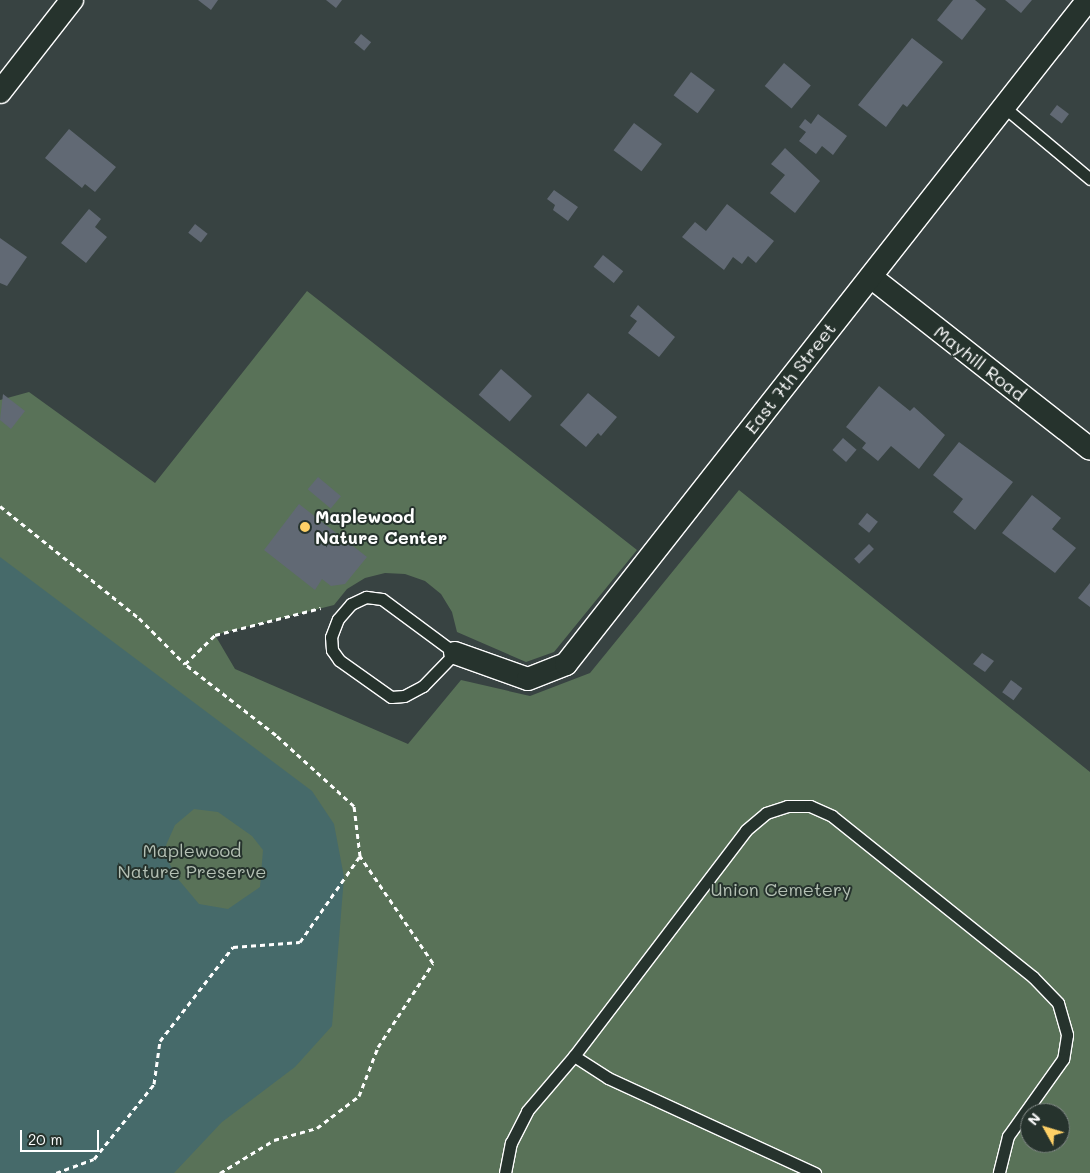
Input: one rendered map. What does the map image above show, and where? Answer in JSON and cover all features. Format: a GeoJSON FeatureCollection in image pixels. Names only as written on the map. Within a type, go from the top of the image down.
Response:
{"type":"FeatureCollection","features":[{"type":"Feature","properties":{"kind":"street"},"geometry":{"type":"LineString","coordinates":[[0,92],[72,0]]}},
{"type":"Feature","properties":{"kind":"street","name":"East 7th Street"},"geometry":{"type":"LineString","coordinates":[[455,652],[528,680],[566,664],[1088,0]]}},
{"type":"Feature","properties":{"kind":"street","name":"Mayhill Road"},"geometry":{"type":"LineString","coordinates":[[870,277],[1090,449]]}},
{"type":"Feature","properties":{"kind":"lane"},"geometry":{"type":"LineString","coordinates":[[1004,107],[1090,179]]}},
{"type":"Feature","properties":{"kind":"lane"},"geometry":{"type":"LineString","coordinates":[[366,597],[382,599],[455,652],[423,686],[404,696],[391,697],[339,660],[332,650],[331,637],[338,619],[351,604],[366,597]]}},
{"type":"Feature","properties":{"kind":"lane"},"geometry":{"type":"LineString","coordinates":[[505,1173],[511,1143],[527,1111],[574,1056],[746,830],[766,813],[787,806],[810,806],[832,816],[1033,977],[1058,1003],[1067,1035],[1063,1059],[1008,1136],[999,1173]]}},
{"type":"Feature","properties":{"kind":"lane"},"geometry":{"type":"LineString","coordinates":[[574,1056],[608,1078],[815,1173]]}},
{"type":"Feature","properties":{"kind":"path"},"geometry":{"type":"LineString","coordinates":[[0,506],[139,618],[185,664],[276,735],[354,806],[360,856],[433,963],[378,1047],[359,1096],[317,1128],[274,1140],[220,1173]]}},
{"type":"Feature","properties":{"kind":"path"},"geometry":{"type":"LineString","coordinates":[[185,664],[214,635],[326,607]]}},
{"type":"Feature","properties":{"kind":"path"},"geometry":{"type":"LineString","coordinates":[[56,1173],[94,1158],[154,1084],[160,1041],[233,947],[300,942],[360,856]]}},
{"type":"Feature","properties":{"kind":"green space","name":"Union Cemetery"},"geometry":{"type":"Polygon","coordinates":[[[307,291],[637,550],[554,652],[526,662],[457,632],[452,612],[441,594],[425,581],[405,574],[385,573],[365,578],[347,589],[334,605],[215,635],[235,669],[408,744],[461,680],[530,696],[590,673],[739,490],[1090,772],[1090,1173],[0,1173],[0,400],[29,392],[155,483],[307,291]]]}},
{"type":"Feature","properties":{"kind":"water","name":"Maplewood Nature Preserve"},"geometry":{"type":"Polygon","coordinates":[[[0,557],[312,791],[334,824],[344,877],[332,1026],[295,1067],[222,1122],[174,1173],[0,1173],[0,557]],[[194,809],[175,825],[163,852],[178,879],[199,904],[228,909],[260,887],[263,850],[252,836],[218,812],[194,809]]]}},
{"type":"Feature","properties":{"kind":"building"},"geometry":{"type":"Polygon","coordinates":[[[198,0],[218,0],[211,10],[198,0]]]}},
{"type":"Feature","properties":{"kind":"building"},"geometry":{"type":"Polygon","coordinates":[[[326,0],[342,0],[336,8],[326,0]]]}},
{"type":"Feature","properties":{"kind":"building"},"geometry":{"type":"Polygon","coordinates":[[[953,0],[975,0],[986,9],[962,40],[937,20],[953,0]]]}},
{"type":"Feature","properties":{"kind":"building"},"geometry":{"type":"Polygon","coordinates":[[[1005,0],[1032,0],[1021,13],[1005,0]]]}},
{"type":"Feature","properties":{"kind":"building"},"geometry":{"type":"Polygon","coordinates":[[[361,34],[371,42],[364,51],[354,43],[361,34]]]}},
{"type":"Feature","properties":{"kind":"building"},"geometry":{"type":"Polygon","coordinates":[[[912,38],[943,62],[907,107],[903,104],[886,127],[858,105],[912,38]]]}},
{"type":"Feature","properties":{"kind":"building"},"geometry":{"type":"Polygon","coordinates":[[[784,63],[811,85],[792,108],[765,86],[784,63]]]}},
{"type":"Feature","properties":{"kind":"building"},"geometry":{"type":"Polygon","coordinates":[[[691,72],[715,90],[698,113],[674,95],[691,72]]]}},
{"type":"Feature","properties":{"kind":"building"},"geometry":{"type":"Polygon","coordinates":[[[1057,105],[1069,114],[1062,124],[1050,115],[1057,105]]]}},
{"type":"Feature","properties":{"kind":"building"},"geometry":{"type":"Polygon","coordinates":[[[818,114],[847,136],[833,155],[822,146],[816,154],[799,141],[806,132],[799,127],[805,119],[811,124],[818,114]]]}},
{"type":"Feature","properties":{"kind":"building"},"geometry":{"type":"Polygon","coordinates":[[[634,123],[662,144],[641,171],[614,150],[634,123]]]}},
{"type":"Feature","properties":{"kind":"building"},"geometry":{"type":"Polygon","coordinates":[[[69,129],[116,167],[95,192],[85,184],[82,188],[45,158],[69,129]]]}},
{"type":"Feature","properties":{"kind":"building"},"geometry":{"type":"Polygon","coordinates":[[[785,148],[820,181],[795,213],[770,193],[785,175],[771,164],[785,148]]]}},
{"type":"Feature","properties":{"kind":"building"},"geometry":{"type":"Polygon","coordinates":[[[554,190],[578,207],[568,221],[553,210],[555,205],[547,199],[554,190]]]}},
{"type":"Feature","properties":{"kind":"building"},"geometry":{"type":"Polygon","coordinates":[[[727,204],[774,241],[756,263],[748,256],[742,264],[733,257],[724,270],[682,237],[695,222],[706,231],[727,204]]]}},
{"type":"Feature","properties":{"kind":"building"},"geometry":{"type":"Polygon","coordinates":[[[89,209],[101,219],[95,227],[107,237],[86,263],[61,243],[89,209]]]}},
{"type":"Feature","properties":{"kind":"building"},"geometry":{"type":"Polygon","coordinates":[[[195,224],[208,234],[201,243],[188,233],[195,224]]]}},
{"type":"Feature","properties":{"kind":"building"},"geometry":{"type":"Polygon","coordinates":[[[0,238],[27,257],[7,286],[0,283],[0,238]]]}},
{"type":"Feature","properties":{"kind":"building"},"geometry":{"type":"Polygon","coordinates":[[[603,255],[623,271],[614,283],[594,267],[603,255]]]}},
{"type":"Feature","properties":{"kind":"building"},"geometry":{"type":"Polygon","coordinates":[[[638,305],[675,337],[659,357],[628,333],[637,321],[630,316],[638,305]]]}},
{"type":"Feature","properties":{"kind":"building"},"geometry":{"type":"Polygon","coordinates":[[[501,369],[532,396],[510,422],[479,395],[501,369]]]}},
{"type":"Feature","properties":{"kind":"building"},"geometry":{"type":"Polygon","coordinates":[[[879,386],[910,411],[914,407],[945,435],[919,469],[891,446],[878,461],[862,448],[866,443],[846,427],[879,386]]]}},
{"type":"Feature","properties":{"kind":"building"},"geometry":{"type":"Polygon","coordinates":[[[588,393],[617,417],[601,436],[598,433],[586,447],[560,425],[588,393]]]}},
{"type":"Feature","properties":{"kind":"building"},"geometry":{"type":"Polygon","coordinates":[[[3,394],[25,411],[11,429],[0,420],[3,394]]]}},
{"type":"Feature","properties":{"kind":"building"},"geometry":{"type":"Polygon","coordinates":[[[843,438],[857,450],[846,462],[833,450],[843,438]]]}},
{"type":"Feature","properties":{"kind":"building"},"geometry":{"type":"Polygon","coordinates":[[[959,442],[1013,482],[975,530],[953,512],[963,499],[933,475],[959,442]]]}},
{"type":"Feature","properties":{"kind":"building"},"geometry":{"type":"Polygon","coordinates":[[[318,477],[341,496],[331,509],[308,489],[318,477]]]}},
{"type":"Feature","properties":{"kind":"building"},"geometry":{"type":"Polygon","coordinates":[[[1032,495],[1061,518],[1052,529],[1076,548],[1055,573],[1002,533],[1032,495]]]}},
{"type":"Feature","properties":{"kind":"building","name":"Maplewood Nature Center"},"geometry":{"type":"Polygon","coordinates":[[[299,504],[367,557],[345,584],[331,586],[322,579],[315,590],[264,550],[299,504]]]}},
{"type":"Feature","properties":{"kind":"building"},"geometry":{"type":"Polygon","coordinates":[[[867,513],[878,522],[869,533],[858,524],[867,513]]]}},
{"type":"Feature","properties":{"kind":"building"},"geometry":{"type":"Polygon","coordinates":[[[869,544],[874,549],[859,564],[854,559],[869,544]]]}},
{"type":"Feature","properties":{"kind":"building"},"geometry":{"type":"Polygon","coordinates":[[[1090,583],[1090,607],[1078,598],[1090,583]]]}},
{"type":"Feature","properties":{"kind":"building"},"geometry":{"type":"Polygon","coordinates":[[[982,653],[994,661],[985,672],[973,664],[982,653]]]}},
{"type":"Feature","properties":{"kind":"building"},"geometry":{"type":"Polygon","coordinates":[[[1011,680],[1022,688],[1014,700],[1002,692],[1011,680]]]}},
{"type":"Feature","properties":{"kind":"place","name":"Maplewood Nature Center"},"geometry":{"type":"Point","coordinates":[305,527]}}]}
